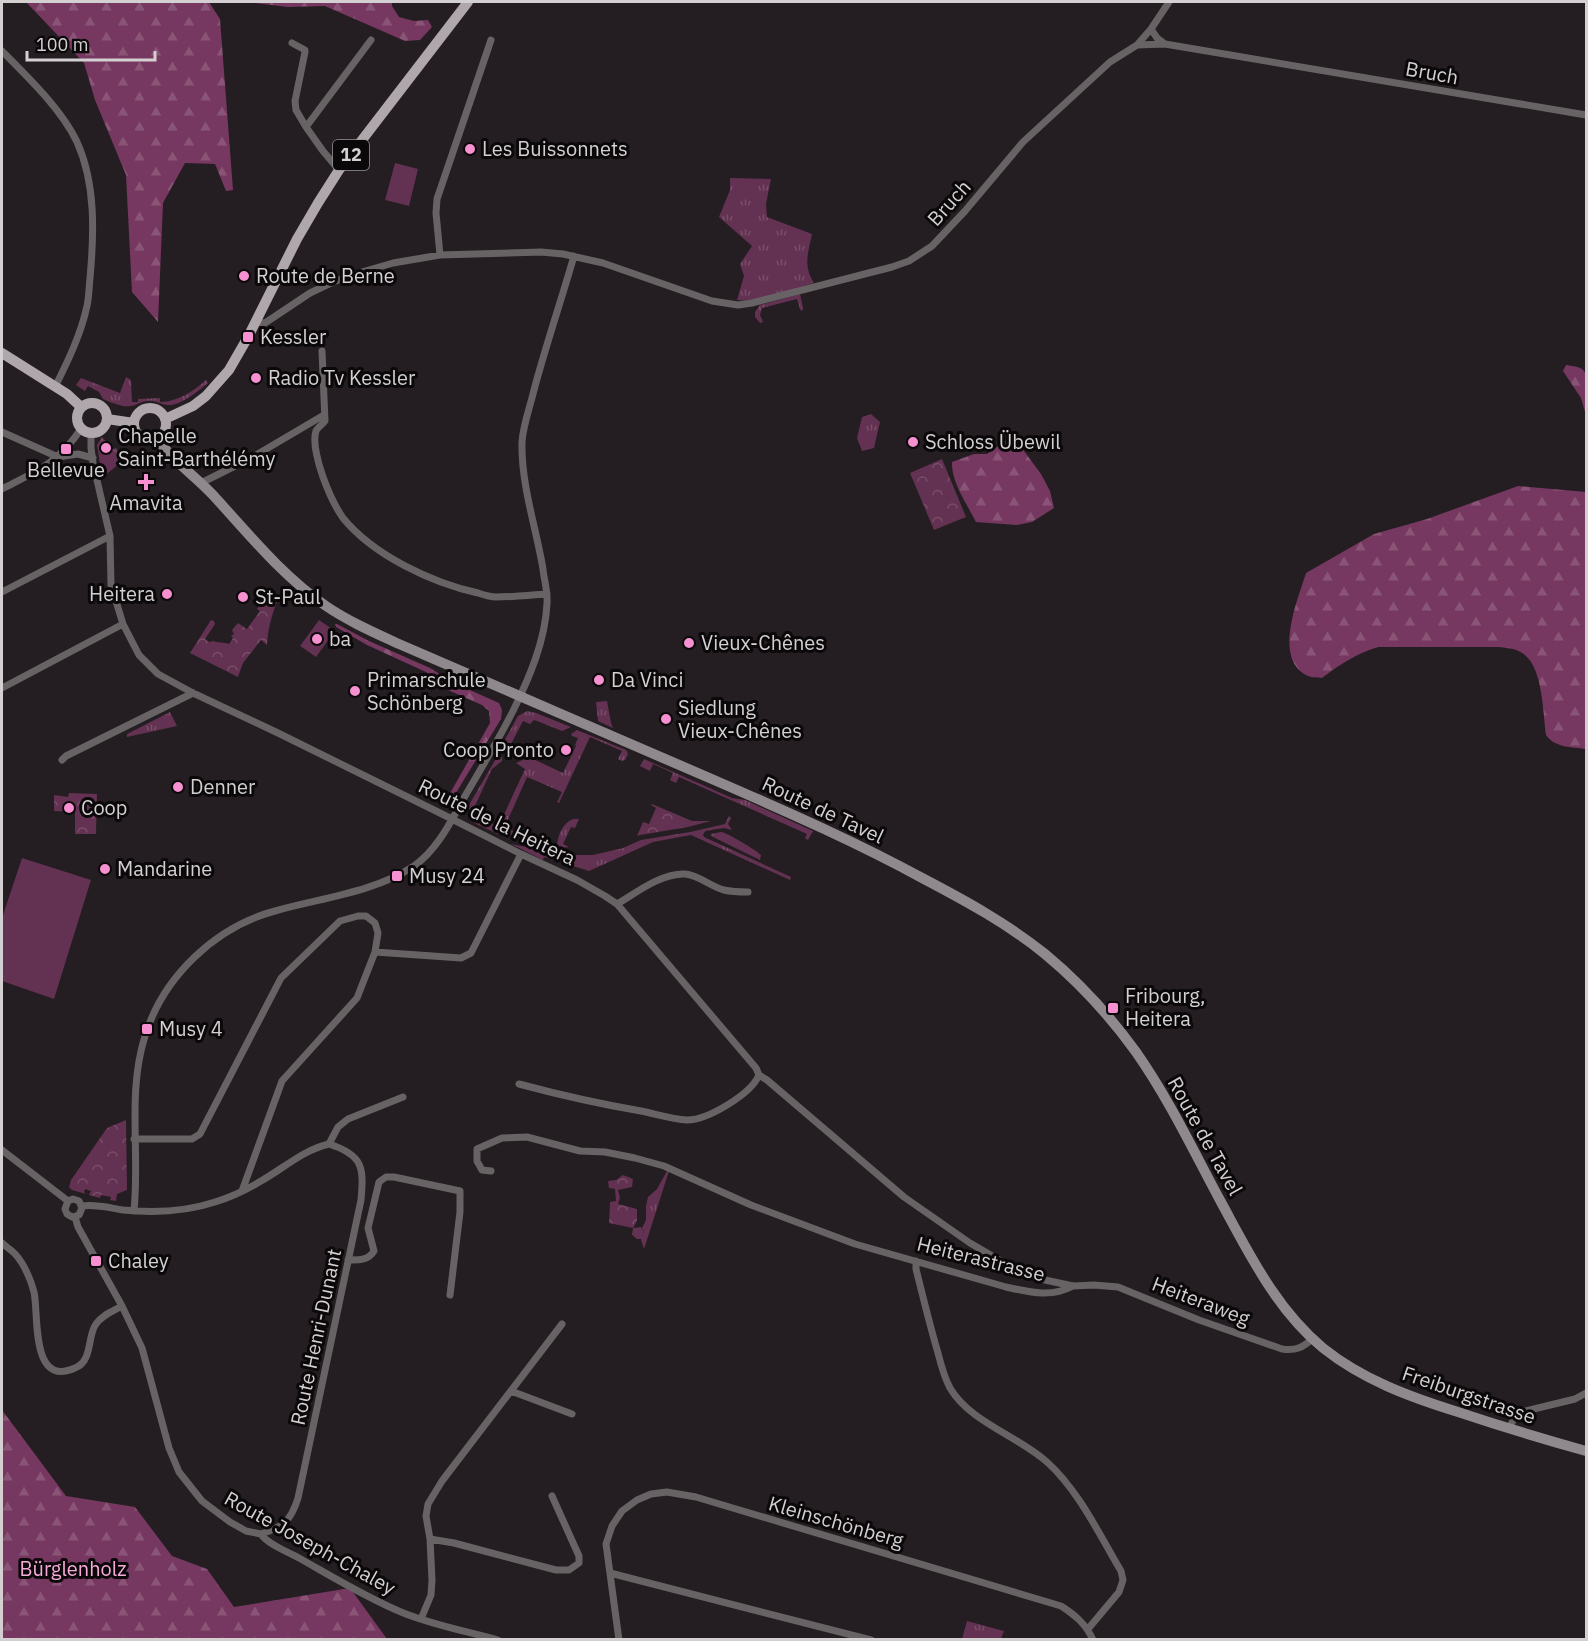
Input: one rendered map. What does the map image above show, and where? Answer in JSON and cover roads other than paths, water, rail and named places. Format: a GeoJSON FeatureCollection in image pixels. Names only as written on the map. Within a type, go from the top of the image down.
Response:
{"type":"FeatureCollection","features":[{"type":"Feature","properties":{"kind":"main road","name":"12"},"geometry":{"type":"LineString","coordinates":[[165,419],[193,406],[219,383],[229,370],[297,239],[339,170],[468,2]]}},
{"type":"Feature","properties":{"kind":"main road"},"geometry":{"type":"LineString","coordinates":[[2,353],[67,394],[81,407]]}},
{"type":"Feature","properties":{"kind":"main road"},"geometry":{"type":"LineString","coordinates":[[90,403],[100,406],[106,414],[106,419],[102,429],[86,431],[77,418],[81,407],[90,403]]}},
{"type":"Feature","properties":{"kind":"main road"},"geometry":{"type":"LineString","coordinates":[[150,408],[160,411],[165,419],[165,430],[157,439],[143,439],[136,432],[134,423],[137,414],[141,411],[150,408]]}},
{"type":"Feature","properties":{"kind":"main road"},"geometry":{"type":"LineString","coordinates":[[106,419],[134,423]]}},
{"type":"Feature","properties":{"kind":"main road","name":"Route de Tavel"},"geometry":{"type":"LineString","coordinates":[[157,439],[266,554],[303,589],[365,629],[767,803],[878,855],[978,909],[1023,937],[1059,966],[1094,1000],[1137,1053],[1158,1087],[1260,1275],[1285,1309],[1313,1338],[1345,1363]]}},
{"type":"Feature","properties":{"kind":"main road","name":"Freiburgstrasse"},"geometry":{"type":"LineString","coordinates":[[1345,1363],[1395,1391],[1509,1429],[1587,1451]]}},
{"type":"Feature","properties":{"kind":"street"},"geometry":{"type":"LineString","coordinates":[[1137,45],[1169,2]]}},
{"type":"Feature","properties":{"kind":"street"},"geometry":{"type":"LineString","coordinates":[[1151,29],[1165,44]]}},
{"type":"Feature","properties":{"kind":"street"},"geometry":{"type":"LineString","coordinates":[[306,127],[371,40]]}},
{"type":"Feature","properties":{"kind":"street"},"geometry":{"type":"LineString","coordinates":[[440,255],[437,199],[491,40]]}},
{"type":"Feature","properties":{"kind":"street"},"geometry":{"type":"LineString","coordinates":[[292,43],[305,52],[295,101],[296,110],[323,151],[339,170]]}},
{"type":"Feature","properties":{"kind":"street","name":"Bruch"},"geometry":{"type":"LineString","coordinates":[[255,322],[265,322],[310,293],[355,274],[386,264],[440,255],[541,252],[574,256],[603,263],[712,301],[738,304],[752,303],[892,267],[923,253],[954,223],[1038,126],[1110,62],[1137,45],[1165,44],[1587,116]]}},
{"type":"Feature","properties":{"kind":"street"},"geometry":{"type":"LineString","coordinates":[[2,51],[65,121],[77,142],[88,182],[93,232],[87,305],[79,334],[55,387]]}},
{"type":"Feature","properties":{"kind":"street"},"geometry":{"type":"LineString","coordinates":[[134,1210],[134,1098],[137,1066],[146,1033],[164,994],[179,974],[196,956],[229,931],[260,915],[378,884],[396,876],[426,857],[453,819],[520,697],[541,645],[547,594],[526,486],[522,437],[574,256]]}},
{"type":"Feature","properties":{"kind":"street"},"geometry":{"type":"LineString","coordinates":[[322,351],[325,421],[315,433],[317,454],[328,490],[337,509],[359,534],[408,567],[451,586],[494,597],[547,594]]}},
{"type":"Feature","properties":{"kind":"street"},"geometry":{"type":"LineString","coordinates":[[201,483],[251,458],[324,415]]}},
{"type":"Feature","properties":{"kind":"street"},"geometry":{"type":"LineString","coordinates":[[2,489],[58,457],[86,431]]}},
{"type":"Feature","properties":{"kind":"street","name":"Route de la Heitera"},"geometry":{"type":"LineString","coordinates":[[86,431],[110,536],[111,585],[123,624],[139,655],[158,674],[577,880],[605,896],[616,904],[756,1068],[759,1075]]}},
{"type":"Feature","properties":{"kind":"street"},"geometry":{"type":"LineString","coordinates":[[2,432],[58,457],[78,454],[93,458]]}},
{"type":"Feature","properties":{"kind":"street"},"geometry":{"type":"LineString","coordinates":[[2,592],[110,536]]}},
{"type":"Feature","properties":{"kind":"street"},"geometry":{"type":"LineString","coordinates":[[2,688],[123,624]]}},
{"type":"Feature","properties":{"kind":"street"},"geometry":{"type":"LineString","coordinates":[[62,760],[193,693]]}},
{"type":"Feature","properties":{"kind":"street"},"geometry":{"type":"LineString","coordinates":[[375,952],[461,958],[471,953],[521,854]]}},
{"type":"Feature","properties":{"kind":"street"},"geometry":{"type":"LineString","coordinates":[[616,904],[657,881],[686,874],[723,890],[748,892]]}},
{"type":"Feature","properties":{"kind":"street"},"geometry":{"type":"LineString","coordinates":[[134,1139],[192,1138],[200,1134],[281,978],[339,921],[366,916],[375,923],[378,933],[375,952],[357,999],[282,1081],[242,1191]]}},
{"type":"Feature","properties":{"kind":"street"},"geometry":{"type":"LineString","coordinates":[[519,1084],[568,1097],[688,1120],[711,1114],[725,1107],[750,1087],[759,1075]]}},
{"type":"Feature","properties":{"kind":"street","name":"Heiterastrasse"},"geometry":{"type":"LineString","coordinates":[[759,1075],[904,1197],[970,1243],[1026,1273],[1073,1286]]}},
{"type":"Feature","properties":{"kind":"street"},"geometry":{"type":"LineString","coordinates":[[329,1144],[338,1127],[348,1119],[403,1097]]}},
{"type":"Feature","properties":{"kind":"street","name":"Heiterastrasse"},"geometry":{"type":"LineString","coordinates":[[491,1171],[482,1170],[477,1161],[477,1149],[502,1138],[527,1137],[580,1151],[615,1154],[664,1166],[752,1205],[873,1250],[1028,1292],[1058,1293],[1073,1286]]}},
{"type":"Feature","properties":{"kind":"street","name":"Route Joseph-Chaley"},"geometry":{"type":"LineString","coordinates":[[2,1150],[68,1201],[76,1200],[82,1206],[156,1212],[187,1209],[215,1202],[262,1181],[309,1150],[329,1144]]}},
{"type":"Feature","properties":{"kind":"street","name":"Route Henri-Dunant"},"geometry":{"type":"LineString","coordinates":[[261,1534],[270,1532],[287,1521],[292,1515],[298,1498],[361,1200],[363,1179],[356,1158],[344,1149],[329,1144]]}},
{"type":"Feature","properties":{"kind":"street"},"geometry":{"type":"LineString","coordinates":[[348,1260],[364,1259],[374,1251],[368,1228],[379,1182],[386,1177],[460,1191],[460,1212],[450,1295]]}},
{"type":"Feature","properties":{"kind":"street","name":"Route Joseph-Chaley"},"geometry":{"type":"LineString","coordinates":[[68,1201],[65,1206],[66,1212],[69,1216],[75,1217],[77,1226],[122,1306],[142,1348],[169,1448],[179,1472],[201,1501],[246,1531],[261,1534],[263,1538],[334,1578],[400,1612],[498,1640]]}},
{"type":"Feature","properties":{"kind":"street"},"geometry":{"type":"LineString","coordinates":[[75,1217],[81,1213],[82,1206]]}},
{"type":"Feature","properties":{"kind":"street"},"geometry":{"type":"LineString","coordinates":[[2,1243],[16,1254],[27,1274],[33,1291],[40,1352],[43,1360],[49,1366],[66,1371],[77,1368],[84,1361],[95,1325],[107,1314],[122,1306]]}},
{"type":"Feature","properties":{"kind":"street"},"geometry":{"type":"LineString","coordinates":[[916,1261],[916,1269],[936,1345],[950,1387],[957,1398],[969,1410],[1032,1450],[1059,1473],[1091,1519],[1121,1571],[1123,1580],[1119,1592],[1088,1629]]}},
{"type":"Feature","properties":{"kind":"street","name":"Heiteraweg"},"geometry":{"type":"LineString","coordinates":[[1073,1286],[1118,1287],[1199,1320],[1282,1349],[1294,1350],[1306,1345],[1313,1338]]}},
{"type":"Feature","properties":{"kind":"street"},"geometry":{"type":"LineString","coordinates":[[421,1619],[430,1595],[432,1580],[430,1539],[426,1516],[428,1504],[442,1481],[512,1392],[562,1323]]}},
{"type":"Feature","properties":{"kind":"street"},"geometry":{"type":"LineString","coordinates":[[512,1392],[573,1413]]}},
{"type":"Feature","properties":{"kind":"street"},"geometry":{"type":"LineString","coordinates":[[1509,1429],[1515,1416],[1521,1412],[1587,1394]]}},
{"type":"Feature","properties":{"kind":"street","name":"Kleinschönberg"},"geometry":{"type":"LineString","coordinates":[[619,1640],[606,1544],[612,1526],[622,1511],[637,1500],[651,1494],[667,1492],[718,1504],[1061,1606],[1074,1614],[1088,1629],[1093,1640]]}},
{"type":"Feature","properties":{"kind":"street"},"geometry":{"type":"LineString","coordinates":[[430,1539],[556,1570],[569,1570],[579,1563],[579,1556],[552,1496]]}},
{"type":"Feature","properties":{"kind":"street"},"geometry":{"type":"LineString","coordinates":[[610,1573],[871,1640]]}},
{"type":"Feature","properties":{"kind":"place","name":"Les Buissonnets"},"geometry":{"type":"Point","coordinates":[470,149]}},
{"type":"Feature","properties":{"kind":"place","name":"Route de Berne"},"geometry":{"type":"Point","coordinates":[244,276]}},
{"type":"Feature","properties":{"kind":"place","name":"Kessler"},"geometry":{"type":"Point","coordinates":[248,337]}},
{"type":"Feature","properties":{"kind":"place","name":"Radio Tv Kessler"},"geometry":{"type":"Point","coordinates":[256,378]}},
{"type":"Feature","properties":{"kind":"place","name":"Schloss Übewil"},"geometry":{"type":"Point","coordinates":[913,442]}},
{"type":"Feature","properties":{"kind":"place","name":"Chapelle Saint-Barthélémy"},"geometry":{"type":"Point","coordinates":[106,448]}},
{"type":"Feature","properties":{"kind":"place","name":"Bellevue"},"geometry":{"type":"Point","coordinates":[66,449]}},
{"type":"Feature","properties":{"kind":"place","name":"Amavita"},"geometry":{"type":"Point","coordinates":[146,482]}},
{"type":"Feature","properties":{"kind":"place","name":"Heitera"},"geometry":{"type":"Point","coordinates":[167,594]}},
{"type":"Feature","properties":{"kind":"place","name":"St-Paul"},"geometry":{"type":"Point","coordinates":[243,597]}},
{"type":"Feature","properties":{"kind":"place","name":"ba"},"geometry":{"type":"Point","coordinates":[317,639]}},
{"type":"Feature","properties":{"kind":"place","name":"Vieux-Chênes"},"geometry":{"type":"Point","coordinates":[689,643]}},
{"type":"Feature","properties":{"kind":"place","name":"Da Vinci"},"geometry":{"type":"Point","coordinates":[599,680]}},
{"type":"Feature","properties":{"kind":"place","name":"Primarschule Schönberg"},"geometry":{"type":"Point","coordinates":[355,691]}},
{"type":"Feature","properties":{"kind":"place","name":"Siedlung Vieux-Chênes"},"geometry":{"type":"Point","coordinates":[666,719]}},
{"type":"Feature","properties":{"kind":"place","name":"Coop Pronto"},"geometry":{"type":"Point","coordinates":[566,750]}},
{"type":"Feature","properties":{"kind":"place","name":"Denner"},"geometry":{"type":"Point","coordinates":[178,787]}},
{"type":"Feature","properties":{"kind":"place","name":"Coop"},"geometry":{"type":"Point","coordinates":[69,808]}},
{"type":"Feature","properties":{"kind":"place","name":"Mandarine"},"geometry":{"type":"Point","coordinates":[105,869]}},
{"type":"Feature","properties":{"kind":"place","name":"Musy 24"},"geometry":{"type":"Point","coordinates":[397,876]}},
{"type":"Feature","properties":{"kind":"place","name":"Fribourg, Heitera"},"geometry":{"type":"Point","coordinates":[1113,1008]}},
{"type":"Feature","properties":{"kind":"place","name":"Musy 4"},"geometry":{"type":"Point","coordinates":[147,1029]}},
{"type":"Feature","properties":{"kind":"place","name":"Chaley"},"geometry":{"type":"Point","coordinates":[96,1261]}},
{"type":"Feature","properties":{"kind":"park label","name":"Bürglenholz"},"geometry":{"type":"Point","coordinates":[73,1569]}}]}
